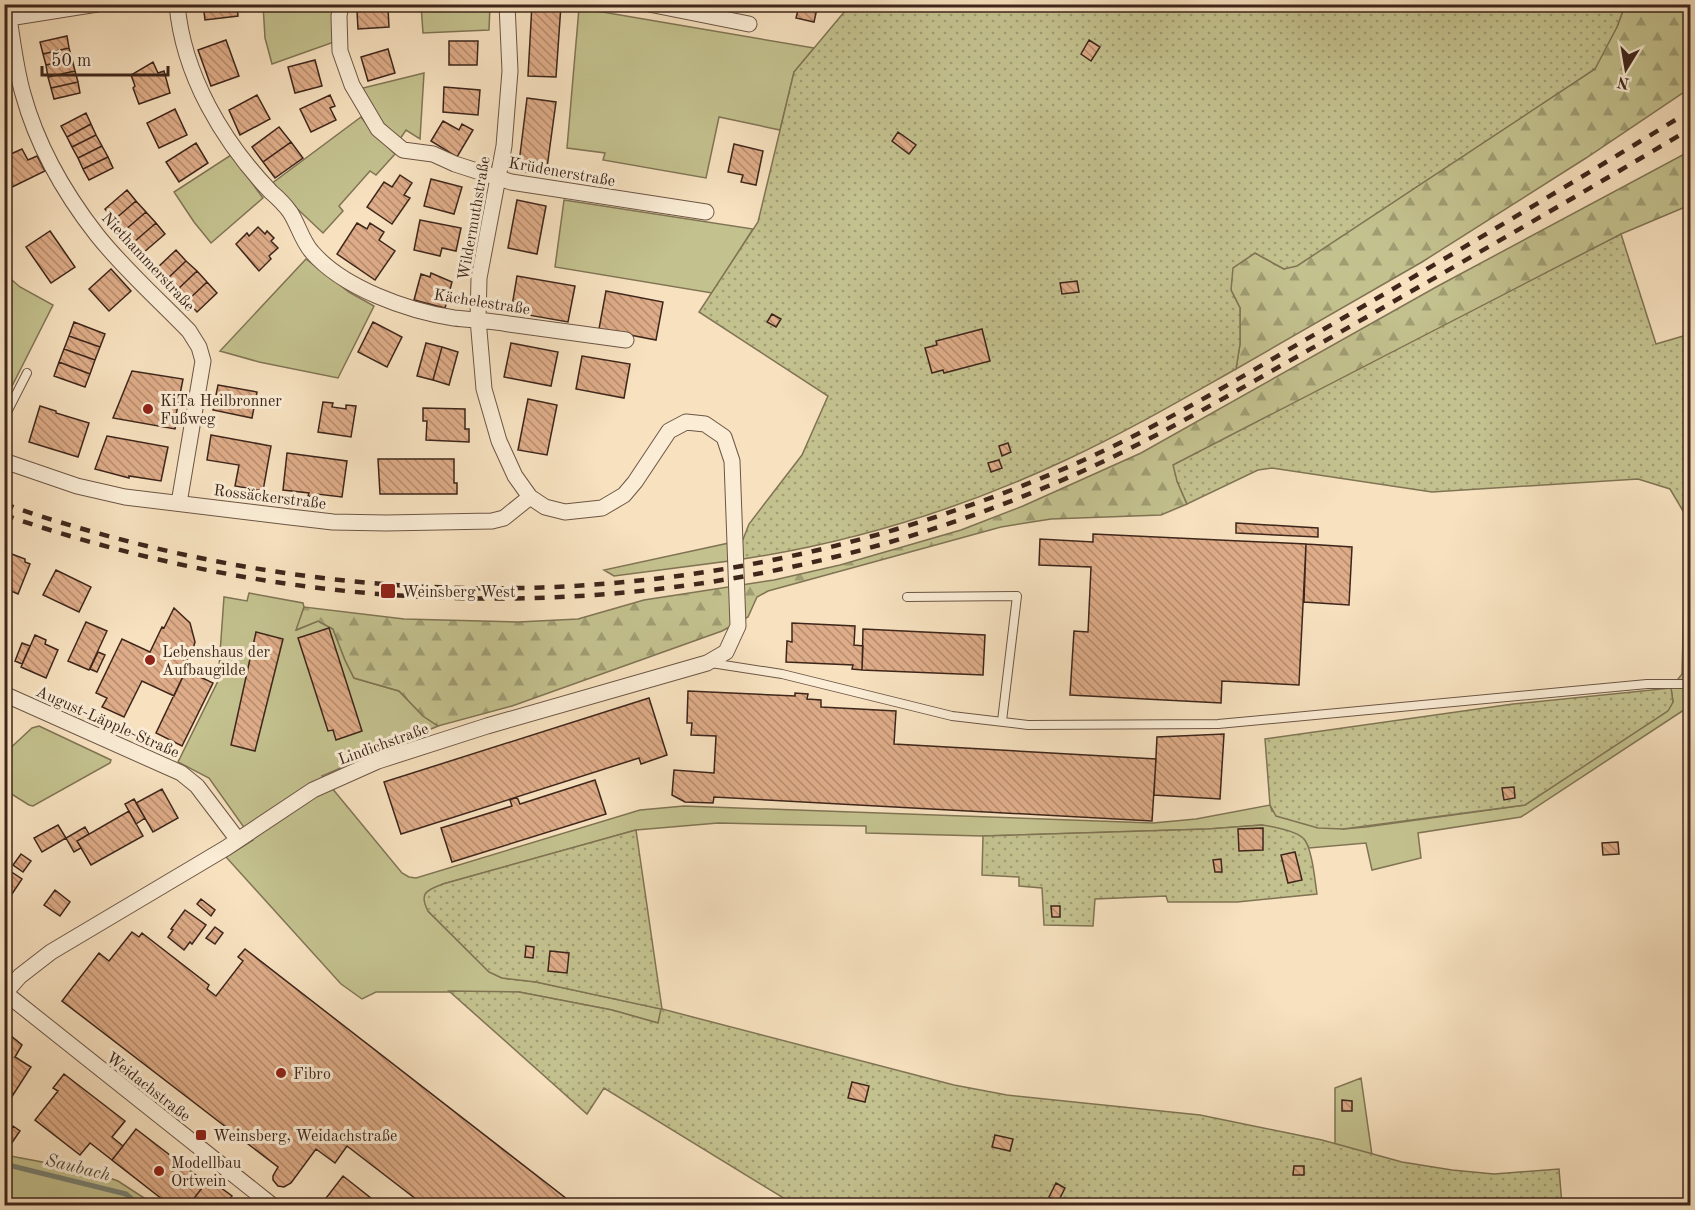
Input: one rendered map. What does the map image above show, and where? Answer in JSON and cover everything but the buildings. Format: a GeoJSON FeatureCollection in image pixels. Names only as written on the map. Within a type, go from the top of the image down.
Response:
{"type":"FeatureCollection","features":[{"type":"Feature","properties":{"kind":"street"},"geometry":{"type":"LineString","coordinates":[[7,11],[97,4]]}},
{"type":"Feature","properties":{"kind":"street","name":"Kächelestraße"},"geometry":{"type":"LineString","coordinates":[[177,4],[178,21],[189,62],[201,91],[225,134],[252,172],[289,210],[311,251],[339,275],[379,296],[419,310],[454,318],[478,319],[626,340]]}},
{"type":"Feature","properties":{"kind":"street","name":"Krüdenerstraße"},"geometry":{"type":"LineString","coordinates":[[341,4],[340,51],[352,85],[378,129],[403,150],[432,154],[455,164],[512,182],[705,212]]}},
{"type":"Feature","properties":{"kind":"street","name":"Wildermuthstraße"},"geometry":{"type":"LineString","coordinates":[[507,4],[510,71],[504,146],[480,278],[478,319],[484,389],[499,441],[515,476],[530,496],[545,507],[565,512],[602,508],[624,495],[669,431],[686,422],[705,424],[724,437],[732,461],[736,557]]}},
{"type":"Feature","properties":{"kind":"street"},"geometry":{"type":"LineString","coordinates":[[649,4],[749,24]]}},
{"type":"Feature","properties":{"kind":"street","name":"Niethammerstraße"},"geometry":{"type":"LineString","coordinates":[[7,11],[23,94],[36,131],[54,168],[73,201],[98,236],[189,331],[199,347],[203,361],[179,503]]}},
{"type":"Feature","properties":{"kind":"street","name":"Rossäckerstraße"},"geometry":{"type":"LineString","coordinates":[[4,461],[77,486],[125,496],[333,522],[492,521],[504,518],[530,496]]}},
{"type":"Feature","properties":{"kind":"street","name":"Lindichstraße"},"geometry":{"type":"LineString","coordinates":[[5,992],[20,976],[51,952],[238,840],[313,790],[378,761],[487,726],[707,663],[726,652],[738,626],[736,557]]}},
{"type":"Feature","properties":{"kind":"street","name":"August-Läpple-Straße"},"geometry":{"type":"LineString","coordinates":[[4,694],[181,773],[197,786],[238,840]]}},
{"type":"Feature","properties":{"kind":"street","name":"Weidachstraße"},"geometry":{"type":"LineString","coordinates":[[5,992],[273,1206]]}},
{"type":"Feature","properties":{"kind":"lane"},"geometry":{"type":"LineString","coordinates":[[4,418],[27,373]]}},
{"type":"Feature","properties":{"kind":"lane"},"geometry":{"type":"LineString","coordinates":[[907,597],[1017,596],[1002,721]]}},
{"type":"Feature","properties":{"kind":"lane"},"geometry":{"type":"LineString","coordinates":[[707,663],[782,674],[952,716],[1028,725],[1218,724],[1647,684],[1690,684]]}},
{"type":"Feature","properties":{"kind":"green space"},"geometry":{"type":"Polygon","coordinates":[[[263,5],[335,5],[334,42],[272,64],[265,38],[263,5]]]}},
{"type":"Feature","properties":{"kind":"green space"},"geometry":{"type":"Polygon","coordinates":[[[421,5],[490,5],[489,30],[423,33],[421,5]]]}},
{"type":"Feature","properties":{"kind":"green space"},"geometry":{"type":"Polygon","coordinates":[[[850,5],[1625,5],[1617,27],[1595,69],[1297,266],[1284,269],[1255,253],[1233,268],[1231,290],[1240,308],[1240,344],[1236,369],[1090,449],[990,492],[868,533],[743,559],[742,542],[749,524],[802,455],[828,396],[699,312],[758,222],[794,72],[850,5]]]}},
{"type":"Feature","properties":{"kind":"green space"},"geometry":{"type":"Polygon","coordinates":[[[1625,5],[1690,5],[1690,88],[1586,158],[1422,262],[1236,369],[1240,344],[1240,308],[1231,290],[1232,268],[1255,253],[1284,269],[1617,27],[1625,5]]]}},
{"type":"Feature","properties":{"kind":"green space"},"geometry":{"type":"Polygon","coordinates":[[[579,8],[814,48],[794,72],[780,130],[719,117],[706,178],[603,160],[605,153],[567,148],[579,8]]]}},
{"type":"Feature","properties":{"kind":"green space"},"geometry":{"type":"Polygon","coordinates":[[[424,73],[420,139],[406,130],[400,139],[377,116],[363,88],[424,73]]]}},
{"type":"Feature","properties":{"kind":"green space"},"geometry":{"type":"Polygon","coordinates":[[[361,117],[395,154],[376,175],[370,171],[339,206],[343,211],[323,233],[271,184],[361,117]]]}},
{"type":"Feature","properties":{"kind":"green space"},"geometry":{"type":"Polygon","coordinates":[[[1690,151],[1690,205],[1621,234],[1177,481],[1187,504],[1161,515],[1051,519],[1001,527],[768,591],[757,597],[748,617],[722,631],[512,706],[438,726],[423,716],[399,691],[354,678],[333,629],[318,621],[296,630],[304,607],[404,619],[518,622],[578,619],[644,600],[774,580],[840,565],[961,530],[1023,506],[1141,453],[1438,286],[1690,151]]]}},
{"type":"Feature","properties":{"kind":"green space"},"geometry":{"type":"Polygon","coordinates":[[[231,155],[263,198],[211,243],[174,192],[231,155]]]}},
{"type":"Feature","properties":{"kind":"green space"},"geometry":{"type":"Polygon","coordinates":[[[564,200],[753,229],[712,293],[555,267],[564,200]]]}},
{"type":"Feature","properties":{"kind":"green space"},"geometry":{"type":"Polygon","coordinates":[[[1621,234],[1656,344],[1690,334],[1690,675],[1682,674],[1686,516],[1670,489],[1638,479],[1432,492],[1272,468],[1258,470],[1187,504],[1173,465],[1621,234]]]}},
{"type":"Feature","properties":{"kind":"green space"},"geometry":{"type":"Polygon","coordinates":[[[306,259],[349,292],[374,306],[338,378],[259,362],[220,351],[306,259]]]}},
{"type":"Feature","properties":{"kind":"green space"},"geometry":{"type":"Polygon","coordinates":[[[5,274],[20,287],[53,305],[5,400],[5,274]]]}},
{"type":"Feature","properties":{"kind":"green space"},"geometry":{"type":"Polygon","coordinates":[[[729,543],[729,561],[614,576],[604,570],[729,543]]]}},
{"type":"Feature","properties":{"kind":"green space"},"geometry":{"type":"Polygon","coordinates":[[[249,593],[303,603],[304,607],[297,630],[318,621],[333,629],[354,678],[399,691],[423,716],[438,726],[322,776],[402,873],[416,878],[640,810],[684,806],[1153,823],[1196,819],[1270,805],[1272,811],[1343,829],[1366,827],[1525,805],[1673,702],[1671,688],[1682,674],[1690,675],[1690,706],[1521,817],[1418,833],[1421,858],[1372,870],[1366,843],[1309,848],[1304,839],[1262,825],[1208,829],[983,836],[866,833],[866,826],[718,823],[636,830],[443,884],[428,911],[489,972],[502,978],[536,982],[662,1009],[658,1023],[612,1010],[519,992],[376,992],[362,999],[341,984],[226,857],[253,840],[209,778],[178,762],[218,681],[224,597],[247,601],[249,593]]]}},
{"type":"Feature","properties":{"kind":"green space"},"geometry":{"type":"Polygon","coordinates":[[[1671,688],[1673,702],[1668,711],[1525,805],[1343,829],[1318,828],[1276,816],[1270,805],[1265,739],[1513,704],[1671,688]]]}},
{"type":"Feature","properties":{"kind":"green space"},"geometry":{"type":"Polygon","coordinates":[[[39,726],[111,760],[110,763],[33,806],[5,790],[5,753],[32,728],[39,726]]]}},
{"type":"Feature","properties":{"kind":"green space"},"geometry":{"type":"Polygon","coordinates":[[[1262,825],[1289,831],[1303,838],[1311,856],[1317,894],[1237,902],[1168,902],[1166,896],[1095,899],[1093,926],[1044,925],[1042,888],[1019,886],[1019,877],[982,875],[983,836],[1208,829],[1262,825]]]}},
{"type":"Feature","properties":{"kind":"green space"},"geometry":{"type":"Polygon","coordinates":[[[636,830],[662,1009],[954,1085],[1007,1095],[1200,1115],[1322,1140],[1402,1162],[1452,1170],[1494,1174],[1559,1169],[1562,1205],[795,1205],[604,1088],[587,1114],[449,991],[519,992],[612,1010],[658,1023],[661,1009],[536,982],[502,978],[489,972],[428,911],[424,900],[429,890],[443,884],[636,830]]]}},
{"type":"Feature","properties":{"kind":"green space"},"geometry":{"type":"Polygon","coordinates":[[[1361,1078],[1372,1155],[1335,1144],[1335,1088],[1361,1078]]]}},
{"type":"Feature","properties":{"kind":"green space"},"geometry":{"type":"Polygon","coordinates":[[[5,1155],[90,1171],[118,1181],[155,1205],[5,1205],[5,1155]]]}},
{"type":"Feature","properties":{"kind":"waterway","name":"Saubach"},"geometry":{"type":"LineString","coordinates":[[4,1164],[126,1194],[140,1206]]}},
{"type":"Feature","properties":{"kind":"railway"},"geometry":{"type":"LineString","coordinates":[[4,504],[138,544],[272,571],[406,586],[540,588],[673,577],[806,553],[937,516],[1068,467],[1101,452],[1230,384],[1690,111]]}},
{"type":"Feature","properties":{"kind":"railway"},"geometry":{"type":"LineString","coordinates":[[4,515],[138,555],[273,582],[408,596],[543,598],[678,587],[811,563],[944,525],[1107,460],[1204,410],[1690,129]]}},
{"type":"Feature","properties":{"kind":"place","name":"KiTa Heilbronner Fußweg"},"geometry":{"type":"Point","coordinates":[148,409]}},
{"type":"Feature","properties":{"kind":"place","name":"Weinsberg West"},"geometry":{"type":"Point","coordinates":[388,591]}},
{"type":"Feature","properties":{"kind":"place","name":"Lebenshaus der Aufbaugilde"},"geometry":{"type":"Point","coordinates":[150,660]}},
{"type":"Feature","properties":{"kind":"place","name":"Fibro"},"geometry":{"type":"Point","coordinates":[281,1073]}},
{"type":"Feature","properties":{"kind":"place","name":"Weinsberg, Weidachstraße"},"geometry":{"type":"Point","coordinates":[201,1135]}},
{"type":"Feature","properties":{"kind":"place","name":"Modellbau Ortwein"},"geometry":{"type":"Point","coordinates":[159,1171]}}]}
